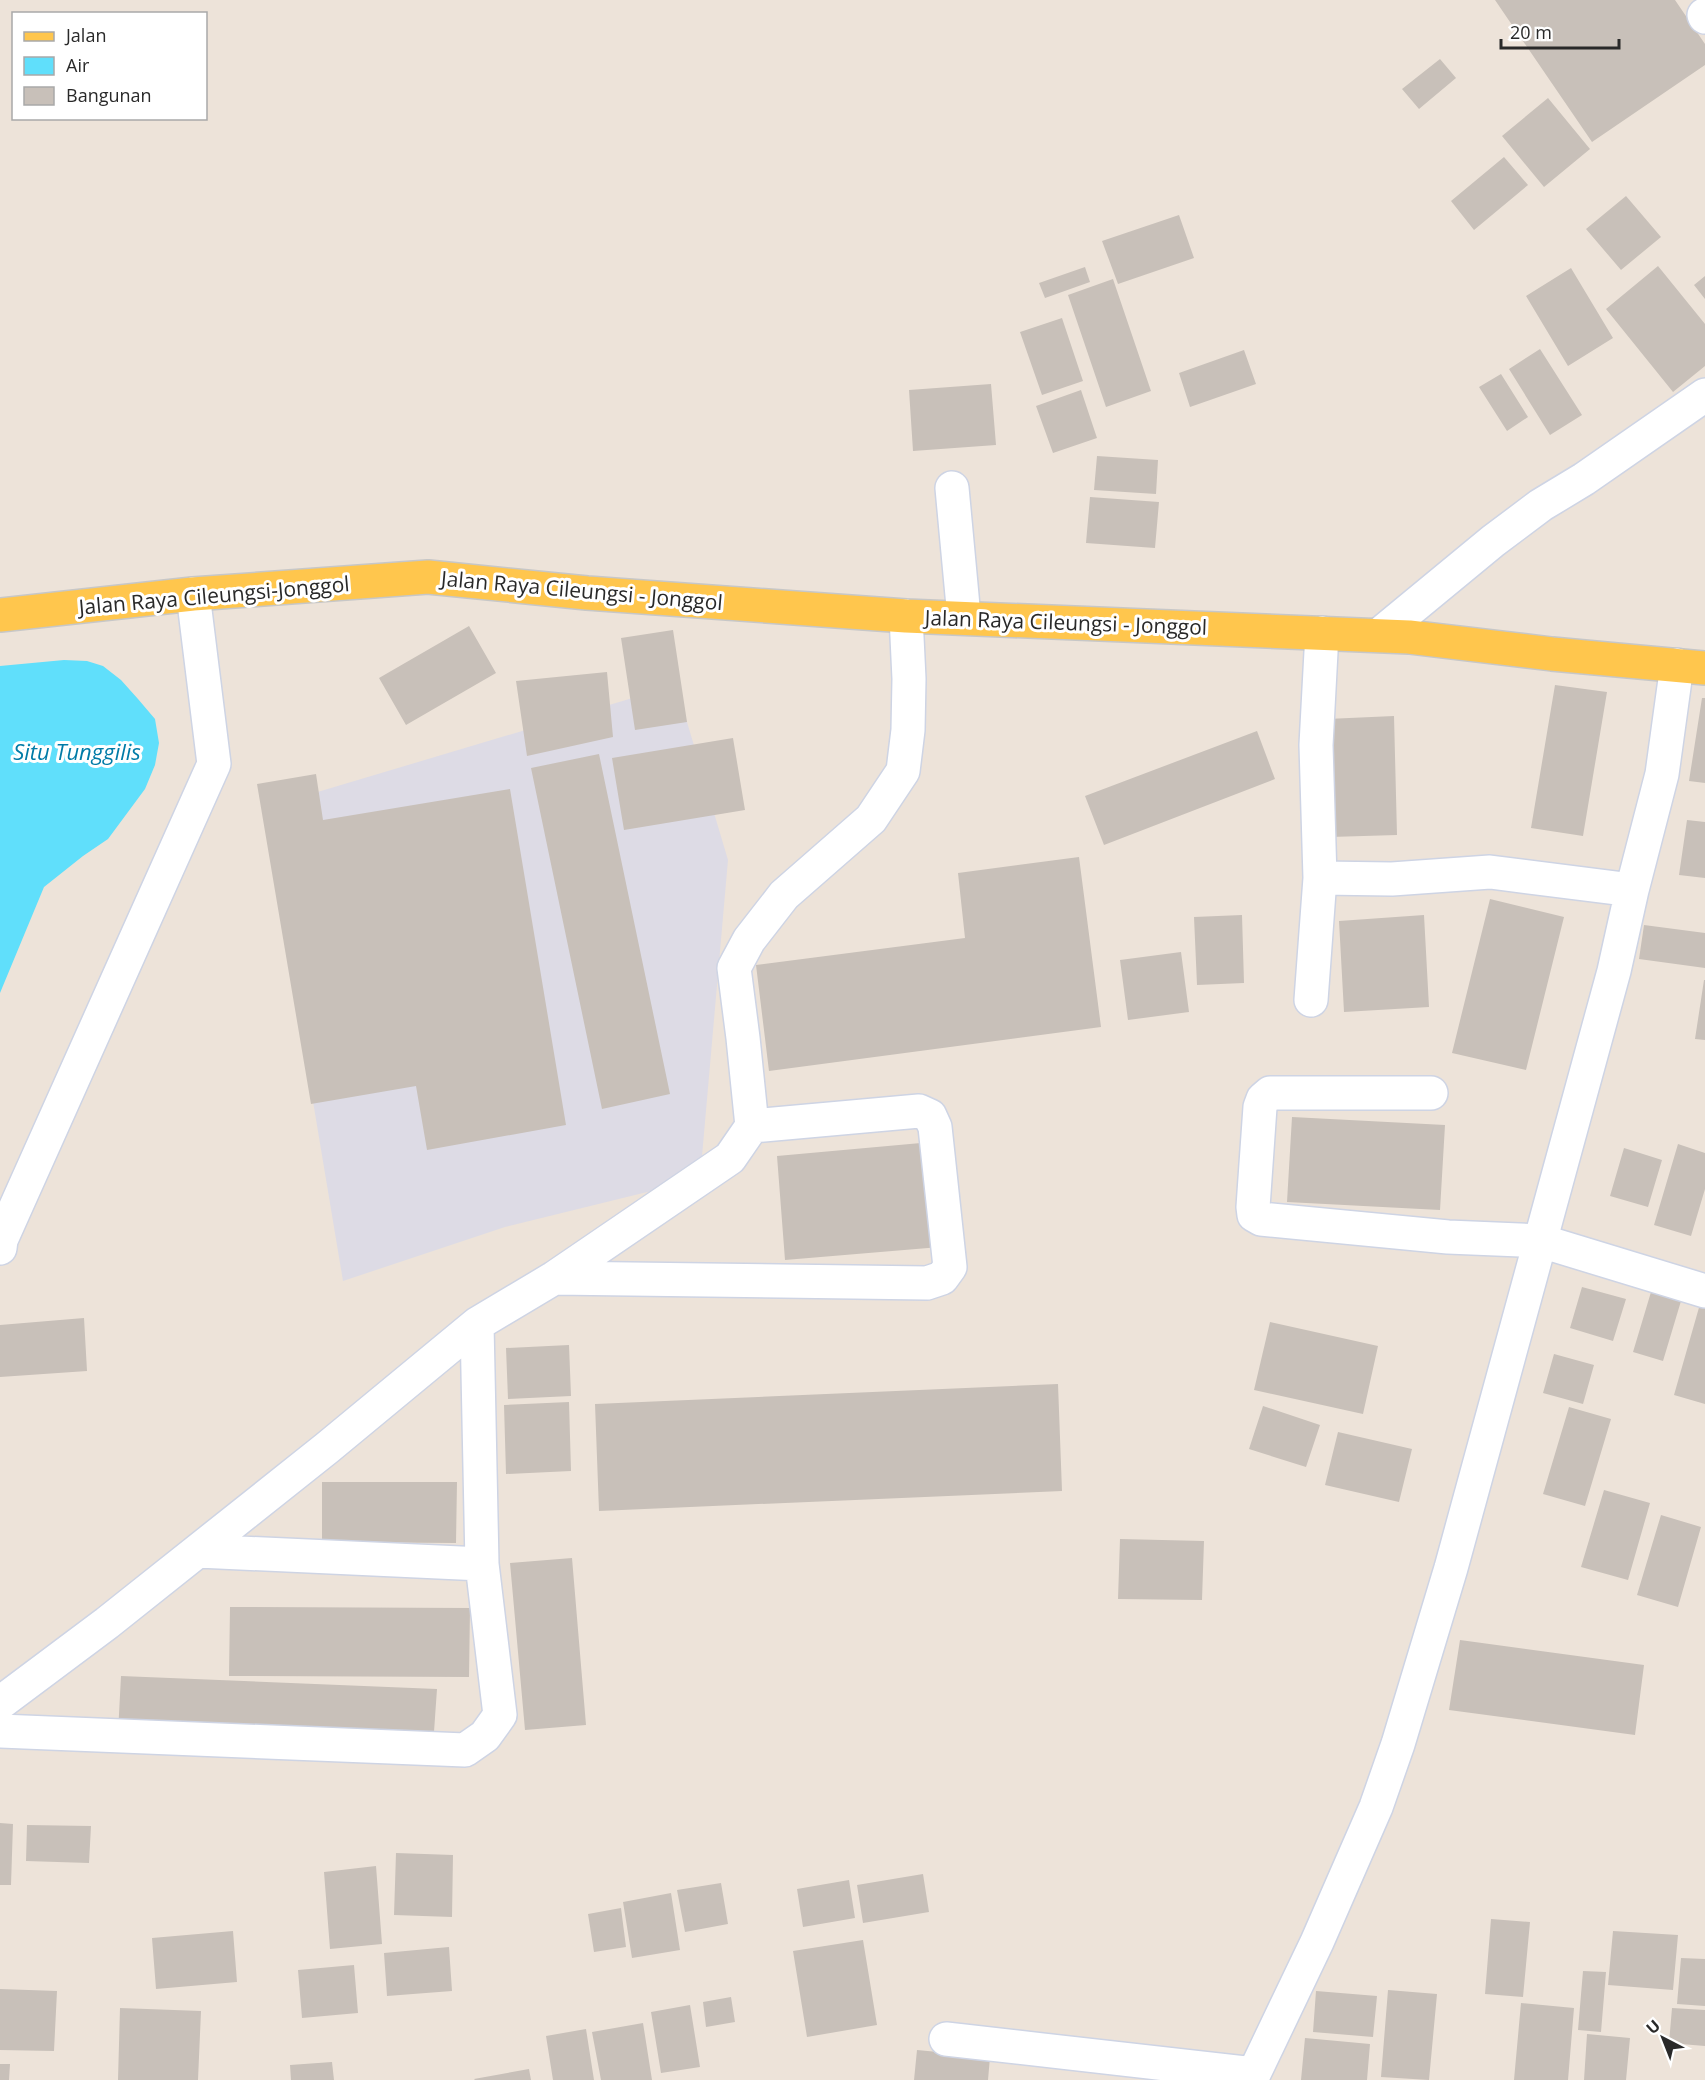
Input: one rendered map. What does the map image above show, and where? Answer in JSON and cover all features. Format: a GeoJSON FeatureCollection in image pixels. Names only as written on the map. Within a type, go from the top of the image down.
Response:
{"type":"FeatureCollection","features":[{"type":"Feature","properties":{"kind":"main road","name":"Jalan Raya Cileungsi - Jonggol"},"geometry":{"type":"LineString","coordinates":[[428,577],[587,593],[906,616],[1379,635],[1691,667]]}},
{"type":"Feature","properties":{"kind":"main road","name":"Jalan Raya Cileungsi-Jonggol"},"geometry":{"type":"LineString","coordinates":[[0,615],[194,594],[428,577]]}},
{"type":"Feature","properties":{"kind":"street"},"geometry":{"type":"LineString","coordinates":[[1379,635],[1541,505],[1584,479],[1705,395]]}},
{"type":"Feature","properties":{"kind":"street"},"geometry":{"type":"LineString","coordinates":[[952,488],[964,617]]}},
{"type":"Feature","properties":{"kind":"street"},"geometry":{"type":"LineString","coordinates":[[0,1248],[214,764],[194,594]]}},
{"type":"Feature","properties":{"kind":"street"},"geometry":{"type":"LineString","coordinates":[[0,1703],[198,1551],[477,1324],[554,1278],[730,1158],[752,1126],[744,1038],[734,968],[749,940],[784,895],[870,819],[903,771],[908,730],[909,679],[906,616]]}},
{"type":"Feature","properties":{"kind":"street"},"geometry":{"type":"LineString","coordinates":[[1311,1000],[1320,878],[1316,745],[1322,633]]}},
{"type":"Feature","properties":{"kind":"street"},"geometry":{"type":"LineString","coordinates":[[946,2039],[1252,2077],[1317,1942],[1376,1807],[1398,1744],[1451,1568],[1541,1241],[1612,980],[1632,890],[1691,667]]}},
{"type":"Feature","properties":{"kind":"street"},"geometry":{"type":"LineString","coordinates":[[1320,878],[1392,879],[1490,872],[1632,890]]}},
{"type":"Feature","properties":{"kind":"street"},"geometry":{"type":"LineString","coordinates":[[1431,1093],[1270,1093],[1263,1099],[1260,1107],[1254,1215],[1261,1219],[1393,1232],[1541,1241],[1705,1290]]}},
{"type":"Feature","properties":{"kind":"street"},"geometry":{"type":"LineString","coordinates":[[554,1278],[927,1283],[942,1278],[950,1267],[935,1127],[930,1116],[919,1111],[752,1126]]}},
{"type":"Feature","properties":{"kind":"street"},"geometry":{"type":"LineString","coordinates":[[0,1731],[465,1750],[485,1736],[500,1715],[482,1564],[477,1324]]}},
{"type":"Feature","properties":{"kind":"street"},"geometry":{"type":"LineString","coordinates":[[198,1551],[482,1564]]}},
{"type":"Feature","properties":{"kind":"shaded area"},"geometry":{"type":"Polygon","coordinates":[[[676,685],[728,860],[700,1179],[505,1227],[343,1281],[264,808],[676,685]]]}},
{"type":"Feature","properties":{"kind":"water","name":"Situ Tunggilis"},"geometry":{"type":"Polygon","coordinates":[[[64,660],[87,661],[103,666],[121,680],[138,699],[155,719],[159,743],[155,765],[145,789],[108,839],[44,887],[0,993],[0,666],[64,660]]]}},
{"type":"Feature","properties":{"kind":"building"},"geometry":{"type":"Polygon","coordinates":[[[1495,0],[1675,0],[1705,44],[1705,65],[1592,142],[1495,0]]]}},
{"type":"Feature","properties":{"kind":"building"},"geometry":{"type":"Polygon","coordinates":[[[1440,59],[1456,78],[1419,109],[1402,89],[1440,59]]]}},
{"type":"Feature","properties":{"kind":"building"},"geometry":{"type":"Polygon","coordinates":[[[1548,98],[1590,149],[1544,187],[1502,136],[1548,98]]]}},
{"type":"Feature","properties":{"kind":"building"},"geometry":{"type":"Polygon","coordinates":[[[1504,157],[1528,185],[1474,230],[1451,201],[1504,157]]]}},
{"type":"Feature","properties":{"kind":"building"},"geometry":{"type":"Polygon","coordinates":[[[1626,196],[1661,237],[1621,270],[1586,229],[1626,196]]]}},
{"type":"Feature","properties":{"kind":"building"},"geometry":{"type":"Polygon","coordinates":[[[1179,215],[1194,258],[1118,284],[1102,241],[1179,215]]]}},
{"type":"Feature","properties":{"kind":"building"},"geometry":{"type":"Polygon","coordinates":[[[1658,266],[1705,324],[1705,366],[1673,392],[1606,309],[1658,266]]]}},
{"type":"Feature","properties":{"kind":"building"},"geometry":{"type":"Polygon","coordinates":[[[1085,267],[1090,282],[1045,298],[1039,283],[1085,267]]]}},
{"type":"Feature","properties":{"kind":"building"},"geometry":{"type":"Polygon","coordinates":[[[1571,268],[1613,338],[1568,366],[1526,296],[1571,268]]]}},
{"type":"Feature","properties":{"kind":"building"},"geometry":{"type":"Polygon","coordinates":[[[1705,276],[1705,299],[1694,285],[1705,276]]]}},
{"type":"Feature","properties":{"kind":"building"},"geometry":{"type":"Polygon","coordinates":[[[1113,279],[1151,391],[1106,407],[1068,295],[1113,279]]]}},
{"type":"Feature","properties":{"kind":"building"},"geometry":{"type":"Polygon","coordinates":[[[1062,318],[1083,381],[1042,395],[1020,332],[1062,318]]]}},
{"type":"Feature","properties":{"kind":"building"},"geometry":{"type":"Polygon","coordinates":[[[1540,349],[1582,415],[1550,435],[1509,369],[1540,349]]]}},
{"type":"Feature","properties":{"kind":"building"},"geometry":{"type":"Polygon","coordinates":[[[1244,350],[1256,384],[1190,407],[1179,373],[1244,350]]]}},
{"type":"Feature","properties":{"kind":"building"},"geometry":{"type":"Polygon","coordinates":[[[1501,374],[1528,417],[1507,431],[1479,387],[1501,374]]]}},
{"type":"Feature","properties":{"kind":"building"},"geometry":{"type":"Polygon","coordinates":[[[991,384],[996,445],[913,451],[909,390],[991,384]]]}},
{"type":"Feature","properties":{"kind":"building"},"geometry":{"type":"Polygon","coordinates":[[[1081,390],[1097,438],[1053,453],[1036,406],[1081,390]]]}},
{"type":"Feature","properties":{"kind":"building"},"geometry":{"type":"Polygon","coordinates":[[[1097,456],[1158,460],[1156,494],[1094,490],[1097,456]]]}},
{"type":"Feature","properties":{"kind":"building"},"geometry":{"type":"Polygon","coordinates":[[[1090,497],[1159,502],[1155,548],[1086,543],[1090,497]]]}},
{"type":"Feature","properties":{"kind":"building"},"geometry":{"type":"Polygon","coordinates":[[[469,626],[496,673],[406,725],[379,678],[469,626]]]}},
{"type":"Feature","properties":{"kind":"building"},"geometry":{"type":"Polygon","coordinates":[[[673,630],[687,722],[635,730],[621,638],[673,630]]]}},
{"type":"Feature","properties":{"kind":"building"},"geometry":{"type":"Polygon","coordinates":[[[607,672],[613,737],[527,756],[516,681],[607,672]]]}},
{"type":"Feature","properties":{"kind":"building"},"geometry":{"type":"Polygon","coordinates":[[[1555,685],[1607,692],[1583,836],[1531,828],[1555,685]]]}},
{"type":"Feature","properties":{"kind":"building"},"geometry":{"type":"Polygon","coordinates":[[[1702,698],[1705,698],[1705,783],[1689,781],[1702,698]]]}},
{"type":"Feature","properties":{"kind":"building"},"geometry":{"type":"Polygon","coordinates":[[[1394,716],[1397,835],[1330,837],[1327,719],[1394,716]]]}},
{"type":"Feature","properties":{"kind":"building"},"geometry":{"type":"Polygon","coordinates":[[[1257,731],[1275,779],[1104,845],[1085,796],[1257,731]]]}},
{"type":"Feature","properties":{"kind":"building"},"geometry":{"type":"Polygon","coordinates":[[[733,738],[745,810],[624,830],[612,758],[733,738]]]}},
{"type":"Feature","properties":{"kind":"building"},"geometry":{"type":"Polygon","coordinates":[[[599,754],[670,1094],[602,1109],[531,768],[599,754]]]}},
{"type":"Feature","properties":{"kind":"building"},"geometry":{"type":"Polygon","coordinates":[[[316,774],[323,820],[510,789],[566,1125],[427,1150],[416,1086],[311,1104],[257,784],[316,774]]]}},
{"type":"Feature","properties":{"kind":"building"},"geometry":{"type":"Polygon","coordinates":[[[1687,820],[1705,822],[1705,878],[1679,875],[1687,820]]]}},
{"type":"Feature","properties":{"kind":"building"},"geometry":{"type":"Polygon","coordinates":[[[1079,857],[1101,1027],[769,1071],[756,965],[965,938],[958,873],[1079,857]]]}},
{"type":"Feature","properties":{"kind":"building"},"geometry":{"type":"Polygon","coordinates":[[[1490,899],[1564,917],[1526,1070],[1452,1053],[1490,899]]]}},
{"type":"Feature","properties":{"kind":"building"},"geometry":{"type":"Polygon","coordinates":[[[1242,915],[1244,983],[1197,985],[1194,917],[1242,915]]]}},
{"type":"Feature","properties":{"kind":"building"},"geometry":{"type":"Polygon","coordinates":[[[1424,915],[1429,1007],[1344,1012],[1339,921],[1424,915]]]}},
{"type":"Feature","properties":{"kind":"building"},"geometry":{"type":"Polygon","coordinates":[[[1644,925],[1705,933],[1705,968],[1639,959],[1644,925]]]}},
{"type":"Feature","properties":{"kind":"building"},"geometry":{"type":"Polygon","coordinates":[[[1181,952],[1189,1012],[1128,1020],[1120,960],[1181,952]]]}},
{"type":"Feature","properties":{"kind":"building"},"geometry":{"type":"Polygon","coordinates":[[[1705,980],[1705,1040],[1695,1039],[1705,980]]]}},
{"type":"Feature","properties":{"kind":"building"},"geometry":{"type":"Polygon","coordinates":[[[1292,1117],[1445,1125],[1440,1210],[1287,1202],[1292,1117]]]}},
{"type":"Feature","properties":{"kind":"building"},"geometry":{"type":"Polygon","coordinates":[[[932,1142],[940,1247],[785,1260],[777,1156],[932,1142]]]}},
{"type":"Feature","properties":{"kind":"building"},"geometry":{"type":"Polygon","coordinates":[[[1678,1144],[1705,1153],[1705,1189],[1691,1236],[1654,1225],[1678,1144]]]}},
{"type":"Feature","properties":{"kind":"building"},"geometry":{"type":"Polygon","coordinates":[[[1624,1148],[1662,1160],[1648,1207],[1610,1196],[1624,1148]]]}},
{"type":"Feature","properties":{"kind":"building"},"geometry":{"type":"Polygon","coordinates":[[[1582,1287],[1626,1299],[1613,1341],[1570,1328],[1582,1287]]]}},
{"type":"Feature","properties":{"kind":"building"},"geometry":{"type":"Polygon","coordinates":[[[1651,1292],[1681,1301],[1663,1361],[1633,1352],[1651,1292]]]}},
{"type":"Feature","properties":{"kind":"building"},"geometry":{"type":"Polygon","coordinates":[[[1700,1304],[1705,1305],[1705,1404],[1674,1395],[1700,1304]]]}},
{"type":"Feature","properties":{"kind":"building"},"geometry":{"type":"Polygon","coordinates":[[[84,1318],[87,1371],[0,1377],[0,1325],[84,1318]]]}},
{"type":"Feature","properties":{"kind":"building"},"geometry":{"type":"Polygon","coordinates":[[[1270,1322],[1378,1346],[1363,1414],[1254,1390],[1270,1322]]]}},
{"type":"Feature","properties":{"kind":"building"},"geometry":{"type":"Polygon","coordinates":[[[569,1345],[571,1396],[508,1399],[506,1348],[569,1345]]]}},
{"type":"Feature","properties":{"kind":"building"},"geometry":{"type":"Polygon","coordinates":[[[1554,1354],[1594,1365],[1583,1404],[1543,1393],[1554,1354]]]}},
{"type":"Feature","properties":{"kind":"building"},"geometry":{"type":"Polygon","coordinates":[[[1058,1384],[1062,1491],[599,1511],[595,1404],[1058,1384]]]}},
{"type":"Feature","properties":{"kind":"building"},"geometry":{"type":"Polygon","coordinates":[[[569,1402],[571,1471],[506,1474],[504,1405],[569,1402]]]}},
{"type":"Feature","properties":{"kind":"building"},"geometry":{"type":"Polygon","coordinates":[[[1263,1406],[1320,1425],[1306,1467],[1249,1449],[1263,1406]]]}},
{"type":"Feature","properties":{"kind":"building"},"geometry":{"type":"Polygon","coordinates":[[[1569,1407],[1611,1419],[1585,1506],[1543,1494],[1569,1407]]]}},
{"type":"Feature","properties":{"kind":"building"},"geometry":{"type":"Polygon","coordinates":[[[1338,1432],[1412,1449],[1399,1502],[1325,1485],[1338,1432]]]}},
{"type":"Feature","properties":{"kind":"building"},"geometry":{"type":"Polygon","coordinates":[[[322,1482],[457,1482],[456,1543],[322,1542],[322,1482]]]}},
{"type":"Feature","properties":{"kind":"building"},"geometry":{"type":"Polygon","coordinates":[[[1604,1490],[1650,1503],[1628,1580],[1581,1567],[1604,1490]]]}},
{"type":"Feature","properties":{"kind":"building"},"geometry":{"type":"Polygon","coordinates":[[[1661,1515],[1701,1527],[1678,1607],[1637,1595],[1661,1515]]]}},
{"type":"Feature","properties":{"kind":"building"},"geometry":{"type":"Polygon","coordinates":[[[1120,1539],[1204,1541],[1202,1600],[1118,1599],[1120,1539]]]}},
{"type":"Feature","properties":{"kind":"building"},"geometry":{"type":"Polygon","coordinates":[[[572,1558],[586,1725],[525,1730],[510,1563],[572,1558]]]}},
{"type":"Feature","properties":{"kind":"building"},"geometry":{"type":"Polygon","coordinates":[[[230,1607],[470,1608],[469,1677],[229,1676],[230,1607]]]}},
{"type":"Feature","properties":{"kind":"building"},"geometry":{"type":"Polygon","coordinates":[[[1460,1640],[1644,1665],[1635,1735],[1449,1710],[1460,1640]]]}},
{"type":"Feature","properties":{"kind":"building"},"geometry":{"type":"Polygon","coordinates":[[[121,1676],[437,1689],[433,1746],[118,1733],[121,1676]]]}},
{"type":"Feature","properties":{"kind":"building"},"geometry":{"type":"Polygon","coordinates":[[[0,1823],[13,1824],[11,1885],[0,1885],[0,1823]]]}},
{"type":"Feature","properties":{"kind":"building"},"geometry":{"type":"Polygon","coordinates":[[[27,1825],[91,1826],[89,1863],[26,1861],[27,1825]]]}},
{"type":"Feature","properties":{"kind":"building"},"geometry":{"type":"Polygon","coordinates":[[[396,1853],[453,1855],[452,1917],[394,1915],[396,1853]]]}},
{"type":"Feature","properties":{"kind":"building"},"geometry":{"type":"Polygon","coordinates":[[[376,1866],[382,1944],[330,1949],[324,1872],[376,1866]]]}},
{"type":"Feature","properties":{"kind":"building"},"geometry":{"type":"Polygon","coordinates":[[[923,1874],[929,1912],[863,1923],[857,1885],[923,1874]]]}},
{"type":"Feature","properties":{"kind":"building"},"geometry":{"type":"Polygon","coordinates":[[[849,1880],[855,1918],[803,1927],[797,1889],[849,1880]]]}},
{"type":"Feature","properties":{"kind":"building"},"geometry":{"type":"Polygon","coordinates":[[[721,1883],[728,1924],[685,1932],[677,1890],[721,1883]]]}},
{"type":"Feature","properties":{"kind":"building"},"geometry":{"type":"Polygon","coordinates":[[[671,1893],[680,1950],[632,1958],[623,1902],[671,1893]]]}},
{"type":"Feature","properties":{"kind":"building"},"geometry":{"type":"Polygon","coordinates":[[[621,1908],[626,1947],[594,1952],[588,1914],[621,1908]]]}},
{"type":"Feature","properties":{"kind":"building"},"geometry":{"type":"Polygon","coordinates":[[[1491,1919],[1530,1922],[1523,1997],[1485,1994],[1491,1919]]]}},
{"type":"Feature","properties":{"kind":"building"},"geometry":{"type":"Polygon","coordinates":[[[233,1931],[237,1982],[156,1989],[152,1938],[233,1931]]]}},
{"type":"Feature","properties":{"kind":"building"},"geometry":{"type":"Polygon","coordinates":[[[1613,1931],[1678,1935],[1673,1990],[1608,1985],[1613,1931]]]}},
{"type":"Feature","properties":{"kind":"building"},"geometry":{"type":"Polygon","coordinates":[[[863,1940],[877,2025],[807,2037],[793,1951],[863,1940]]]}},
{"type":"Feature","properties":{"kind":"building"},"geometry":{"type":"Polygon","coordinates":[[[449,1947],[452,1991],[387,1996],[384,1953],[449,1947]]]}},
{"type":"Feature","properties":{"kind":"building"},"geometry":{"type":"Polygon","coordinates":[[[1681,1958],[1705,1959],[1705,2006],[1677,2004],[1681,1958]]]}},
{"type":"Feature","properties":{"kind":"building"},"geometry":{"type":"Polygon","coordinates":[[[354,1965],[358,2013],[302,2018],[298,1970],[354,1965]]]}},
{"type":"Feature","properties":{"kind":"building"},"geometry":{"type":"Polygon","coordinates":[[[1583,1971],[1606,1972],[1601,2032],[1578,2030],[1583,1971]]]}},
{"type":"Feature","properties":{"kind":"building"},"geometry":{"type":"Polygon","coordinates":[[[0,1989],[57,1991],[54,2051],[0,2050],[0,1989]]]}},
{"type":"Feature","properties":{"kind":"building"},"geometry":{"type":"Polygon","coordinates":[[[1388,1990],[1437,1994],[1429,2080],[1381,2077],[1388,1990]]]}},
{"type":"Feature","properties":{"kind":"building"},"geometry":{"type":"Polygon","coordinates":[[[1316,1991],[1377,1996],[1373,2037],[1313,2032],[1316,1991]]]}},
{"type":"Feature","properties":{"kind":"building"},"geometry":{"type":"Polygon","coordinates":[[[731,1997],[735,2022],[706,2027],[703,2002],[731,1997]]]}},
{"type":"Feature","properties":{"kind":"building"},"geometry":{"type":"Polygon","coordinates":[[[1521,2003],[1574,2008],[1568,2080],[1514,2080],[1521,2003]]]}},
{"type":"Feature","properties":{"kind":"building"},"geometry":{"type":"Polygon","coordinates":[[[690,2005],[700,2067],[661,2073],[651,2012],[690,2005]]]}},
{"type":"Feature","properties":{"kind":"building"},"geometry":{"type":"Polygon","coordinates":[[[120,2008],[201,2011],[198,2080],[118,2080],[120,2008]]]}},
{"type":"Feature","properties":{"kind":"building"},"geometry":{"type":"Polygon","coordinates":[[[1672,2008],[1705,2010],[1705,2046],[1669,2043],[1672,2008]]]}},
{"type":"Feature","properties":{"kind":"building"},"geometry":{"type":"Polygon","coordinates":[[[643,2023],[652,2080],[601,2080],[592,2032],[643,2023]]]}},
{"type":"Feature","properties":{"kind":"building"},"geometry":{"type":"Polygon","coordinates":[[[586,2029],[594,2080],[553,2080],[546,2036],[586,2029]]]}},
{"type":"Feature","properties":{"kind":"building"},"geometry":{"type":"Polygon","coordinates":[[[1587,2034],[1630,2038],[1626,2080],[1584,2080],[1587,2034]]]}},
{"type":"Feature","properties":{"kind":"building"},"geometry":{"type":"Polygon","coordinates":[[[1305,2038],[1370,2044],[1367,2080],[1301,2080],[1305,2038]]]}},
{"type":"Feature","properties":{"kind":"building"},"geometry":{"type":"Polygon","coordinates":[[[917,2050],[990,2057],[988,2080],[914,2080],[917,2050]]]}},
{"type":"Feature","properties":{"kind":"building"},"geometry":{"type":"Polygon","coordinates":[[[332,2062],[334,2080],[291,2080],[290,2065],[332,2062]]]}},
{"type":"Feature","properties":{"kind":"building"},"geometry":{"type":"Polygon","coordinates":[[[0,2064],[10,2064],[9,2080],[0,2080],[0,2064]]]}},
{"type":"Feature","properties":{"kind":"building"},"geometry":{"type":"Polygon","coordinates":[[[529,2069],[531,2080],[474,2079],[529,2069]]]}}]}
